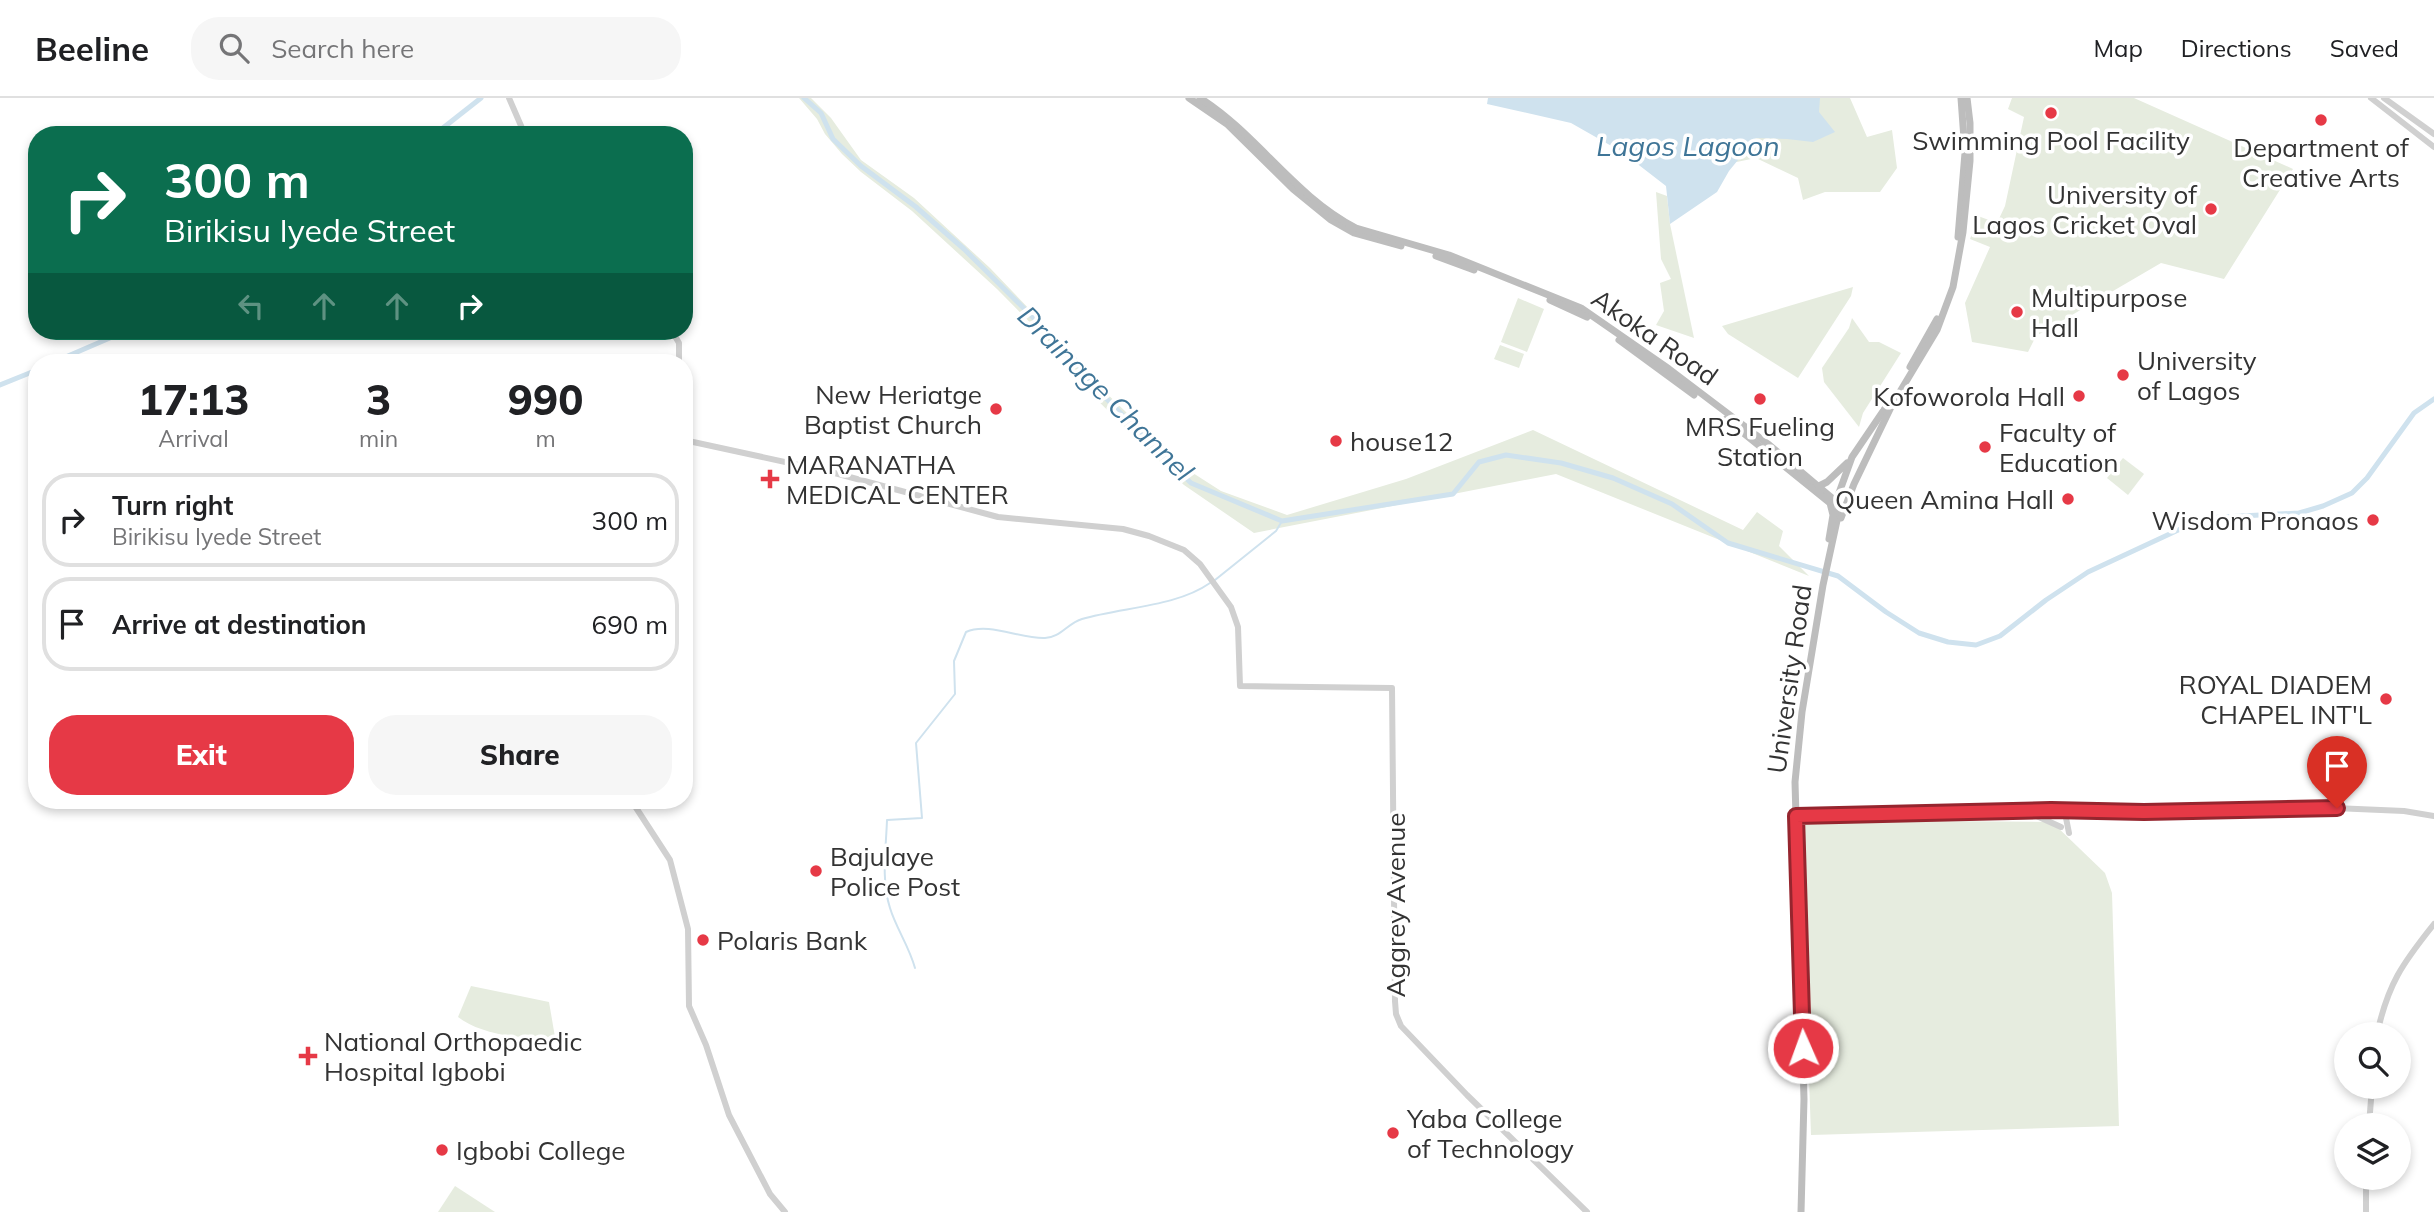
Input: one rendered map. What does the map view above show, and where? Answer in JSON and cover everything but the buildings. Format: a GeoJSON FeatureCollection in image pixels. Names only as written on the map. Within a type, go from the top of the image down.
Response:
{"type":"FeatureCollection","features":[{"type":"Feature","properties":{"kind":"main road"},"geometry":{"type":"LineString","coordinates":[[1189,98],[1227,124],[1293,189],[1342,224]]}},
{"type":"Feature","properties":{"kind":"main road"},"geometry":{"type":"LineString","coordinates":[[1200,98],[1232,120],[1297,185],[1342,224]]}},
{"type":"Feature","properties":{"kind":"main road"},"geometry":{"type":"LineString","coordinates":[[1819,486],[1827,482],[1852,457],[1876,425],[1938,316],[1948,287],[1959,233],[1965,153],[1961,98]]}},
{"type":"Feature","properties":{"kind":"main road"},"geometry":{"type":"LineString","coordinates":[[1825,498],[1835,500],[1845,495],[1854,484],[1870,456],[1892,405],[1937,330],[1953,286],[1963,232],[1970,162],[1971,135],[1967,98]]}},
{"type":"Feature","properties":{"kind":"main road","name":"Akoka Road"},"geometry":{"type":"LineString","coordinates":[[1342,224],[1355,230],[1449,255],[1580,311],[1669,369],[1835,500]]}},
{"type":"Feature","properties":{"kind":"main road"},"geometry":{"type":"LineString","coordinates":[[1580,311],[1709,406],[1825,498],[1831,504],[1833,515]]}},
{"type":"Feature","properties":{"kind":"main road"},"geometry":{"type":"LineString","coordinates":[[1860,446],[1859,453],[1862,456],[1870,456]]}},
{"type":"Feature","properties":{"kind":"main road"},"geometry":{"type":"LineString","coordinates":[[1826,571],[1835,500],[1852,457]]}},
{"type":"Feature","properties":{"kind":"main road"},"geometry":{"type":"LineString","coordinates":[[1833,542],[1854,484]]}},
{"type":"Feature","properties":{"kind":"main road"},"geometry":{"type":"LineString","coordinates":[[1826,571],[1839,507],[1835,500]]}},
{"type":"Feature","properties":{"kind":"main road","name":"University Road"},"geometry":{"type":"LineString","coordinates":[[1801,1212],[1804,1099],[1795,782],[1800,727],[1826,571]]}},
{"type":"Feature","properties":{"kind":"street"},"geometry":{"type":"LineString","coordinates":[[509,98],[522,126]]}},
{"type":"Feature","properties":{"kind":"street"},"geometry":{"type":"LineString","coordinates":[[2371,98],[2434,147]]}},
{"type":"Feature","properties":{"kind":"street"},"geometry":{"type":"LineString","coordinates":[[2384,98],[2434,134]]}},
{"type":"Feature","properties":{"kind":"street","name":"Aggrey Avenue"},"geometry":{"type":"LineString","coordinates":[[693,442],[819,469],[998,517],[1140,533],[1184,550],[1217,585],[1231,607],[1238,627],[1240,686],[1392,688],[1395,1001],[1398,1020],[1467,1095],[1587,1212]]}},
{"type":"Feature","properties":{"kind":"street"},"geometry":{"type":"LineString","coordinates":[[1796,816],[2311,807],[2404,811],[2433,817]]}},
{"type":"Feature","properties":{"kind":"street"},"geometry":{"type":"LineString","coordinates":[[637,809],[670,860],[688,929],[689,1006],[706,1045],[729,1115],[771,1194],[785,1212]]}},
{"type":"Feature","properties":{"kind":"street"},"geometry":{"type":"LineString","coordinates":[[2069,833],[2066,818],[2072,810]]}},
{"type":"Feature","properties":{"kind":"street"},"geometry":{"type":"LineString","coordinates":[[2028,812],[2061,827]]}},
{"type":"Feature","properties":{"kind":"street"},"geometry":{"type":"LineString","coordinates":[[2380,1022],[2394,978],[2405,959],[2434,925]]}},
{"type":"Feature","properties":{"kind":"street"},"geometry":{"type":"LineString","coordinates":[[2366,1190],[2366,1212]]}},
{"type":"Feature","properties":{"kind":"shaded area"},"geometry":{"type":"Polygon","coordinates":[[[799,98],[811,98],[831,118],[861,160],[914,198],[990,268],[1082,364],[1100,387],[1182,466],[1221,491],[1287,515],[1406,479],[1533,430],[1743,530],[1757,512],[1783,531],[1779,546],[1809,576],[1556,474],[1254,533],[1184,485],[1165,467],[1085,388],[1065,358],[997,289],[912,211],[842,154],[799,98]]]}},
{"type":"Feature","properties":{"kind":"shaded area"},"geometry":{"type":"Polygon","coordinates":[[[1546,98],[1850,98],[1867,137],[1892,130],[1897,168],[1880,192],[1825,192],[1803,200],[1798,178],[1756,158],[1727,164],[1546,98]]]}},
{"type":"Feature","properties":{"kind":"shaded area"},"geometry":{"type":"Polygon","coordinates":[[[2012,98],[2134,98],[2293,169],[2224,279],[2161,263],[2036,336],[2028,352],[1972,342],[1965,303],[1990,247],[1970,239],[1978,216],[1997,223],[2005,206],[2024,117],[2008,109],[2012,98]]]}},
{"type":"Feature","properties":{"kind":"shaded area"},"geometry":{"type":"Polygon","coordinates":[[[1656,192],[1667,196],[1670,224],[1694,338],[1656,325],[1664,311],[1660,283],[1671,279],[1661,259],[1656,192]]]}},
{"type":"Feature","properties":{"kind":"shaded area"},"geometry":{"type":"Polygon","coordinates":[[[1853,287],[1851,296],[1798,378],[1728,334],[1722,326],[1853,287]]]}},
{"type":"Feature","properties":{"kind":"shaded area"},"geometry":{"type":"Polygon","coordinates":[[[1518,298],[1544,309],[1527,352],[1501,342],[1518,298]]]}},
{"type":"Feature","properties":{"kind":"shaded area"},"geometry":{"type":"Polygon","coordinates":[[[1852,318],[1869,342],[1879,342],[1901,353],[1863,413],[1859,427],[1824,382],[1822,368],[1849,328],[1852,318]]]}},
{"type":"Feature","properties":{"kind":"shaded area"},"geometry":{"type":"Polygon","coordinates":[[[1500,345],[1524,354],[1519,368],[1494,359],[1500,345]]]}},
{"type":"Feature","properties":{"kind":"shaded area"},"geometry":{"type":"Polygon","coordinates":[[[2123,458],[2144,474],[2128,495],[2107,478],[2123,458]]]}},
{"type":"Feature","properties":{"kind":"shaded area"},"geometry":{"type":"Polygon","coordinates":[[[1800,820],[2052,822],[2105,873],[2112,893],[2119,1126],[1811,1135],[1800,820]]]}},
{"type":"Feature","properties":{"kind":"shaded area"},"geometry":{"type":"Polygon","coordinates":[[[471,986],[549,1002],[555,1037],[504,1035],[479,1028],[458,1017],[471,986]]]}},
{"type":"Feature","properties":{"kind":"shaded area"},"geometry":{"type":"Polygon","coordinates":[[[455,1186],[495,1212],[438,1212],[455,1186]]]}},
{"type":"Feature","properties":{"kind":"water","name":"Lagos Lagoon"},"geometry":{"type":"Polygon","coordinates":[[[1488,98],[1820,98],[1819,112],[1835,132],[1813,142],[1756,138],[1729,171],[1717,192],[1670,224],[1666,186],[1622,152],[1571,123],[1487,104],[1488,98]]]}},
{"type":"Feature","properties":{"kind":"waterway","name":"Drainage Channel"},"geometry":{"type":"LineString","coordinates":[[445,126],[481,98]]}},
{"type":"Feature","properties":{"kind":"waterway","name":"Drainage Channel"},"geometry":{"type":"LineString","coordinates":[[804,98],[821,113],[833,139],[861,166],[916,207],[964,249],[1073,357],[1091,383],[1191,483],[1282,521],[1453,494],[1479,462],[1506,455],[1561,463],[1613,478],[1672,504],[1728,543],[1838,576],[1919,633],[1948,642],[1976,645],[2000,636],[2088,572],[2204,518],[2299,513],[2352,493],[2367,478],[2414,413],[2434,399]]}},
{"type":"Feature","properties":{"kind":"waterway","name":"Drainage Channel"},"geometry":{"type":"LineString","coordinates":[[73,354],[105,340]]}},
{"type":"Feature","properties":{"kind":"waterway","name":"Drainage Channel"},"geometry":{"type":"LineString","coordinates":[[0,385],[28,374]]}},
{"type":"Feature","properties":{"kind":"waterway"},"geometry":{"type":"LineString","coordinates":[[1215,580],[1276,531],[1282,521]]}},
{"type":"Feature","properties":{"kind":"waterway"},"geometry":{"type":"LineString","coordinates":[[915,968],[887,897],[887,820],[922,818],[916,743],[955,694],[954,661],[966,632],[985,629],[1035,638],[1050,637],[1082,619],[1165,602],[1210,583]]}},
{"type":"Feature","properties":{"kind":"place","name":"Swimming Pool Facility"},"geometry":{"type":"Point","coordinates":[2051,113]}},
{"type":"Feature","properties":{"kind":"place","name":"Department of Creative Arts"},"geometry":{"type":"Point","coordinates":[2321,120]}},
{"type":"Feature","properties":{"kind":"place","name":"University of Lagos Cricket Oval"},"geometry":{"type":"Point","coordinates":[2211,209]}},
{"type":"Feature","properties":{"kind":"place","name":"Multipurpose Hall"},"geometry":{"type":"Point","coordinates":[2017,312]}},
{"type":"Feature","properties":{"kind":"place","name":"University of Lagos"},"geometry":{"type":"Point","coordinates":[2123,375]}},
{"type":"Feature","properties":{"kind":"place","name":"Kofoworola Hall"},"geometry":{"type":"Point","coordinates":[2079,396]}},
{"type":"Feature","properties":{"kind":"place","name":"MRS Fueling Station"},"geometry":{"type":"Point","coordinates":[1760,399]}},
{"type":"Feature","properties":{"kind":"place","name":"New Heriatge Baptist Church"},"geometry":{"type":"Point","coordinates":[996,409]}},
{"type":"Feature","properties":{"kind":"place","name":"house12"},"geometry":{"type":"Point","coordinates":[1336,441]}},
{"type":"Feature","properties":{"kind":"place","name":"Faculty of Education"},"geometry":{"type":"Point","coordinates":[1985,447]}},
{"type":"Feature","properties":{"kind":"place","name":"MARANATHA MEDICAL CENTER"},"geometry":{"type":"Point","coordinates":[770,479]}},
{"type":"Feature","properties":{"kind":"place","name":"Queen Amina Hall"},"geometry":{"type":"Point","coordinates":[2068,499]}},
{"type":"Feature","properties":{"kind":"place","name":"Wisdom Pronaos"},"geometry":{"type":"Point","coordinates":[2373,520]}},
{"type":"Feature","properties":{"kind":"place","name":"ROYAL DIADEM CHAPEL INT'L"},"geometry":{"type":"Point","coordinates":[2386,699]}},
{"type":"Feature","properties":{"kind":"place","name":"Bajulaye Police Post"},"geometry":{"type":"Point","coordinates":[816,871]}},
{"type":"Feature","properties":{"kind":"place","name":"Polaris Bank"},"geometry":{"type":"Point","coordinates":[703,940]}},
{"type":"Feature","properties":{"kind":"place","name":"National Orthopaedic Hospital Igbobi"},"geometry":{"type":"Point","coordinates":[308,1056]}},
{"type":"Feature","properties":{"kind":"place","name":"Yaba College of Technology"},"geometry":{"type":"Point","coordinates":[1393,1133]}},
{"type":"Feature","properties":{"kind":"place","name":"Igbobi College"},"geometry":{"type":"Point","coordinates":[442,1150]}},
{"type":"Feature","properties":{"kind":"route"},"geometry":{"type":"LineString","coordinates":[[1803,1048],[1796,816],[2051,810],[2144,812],[2337,808]]}}]}
